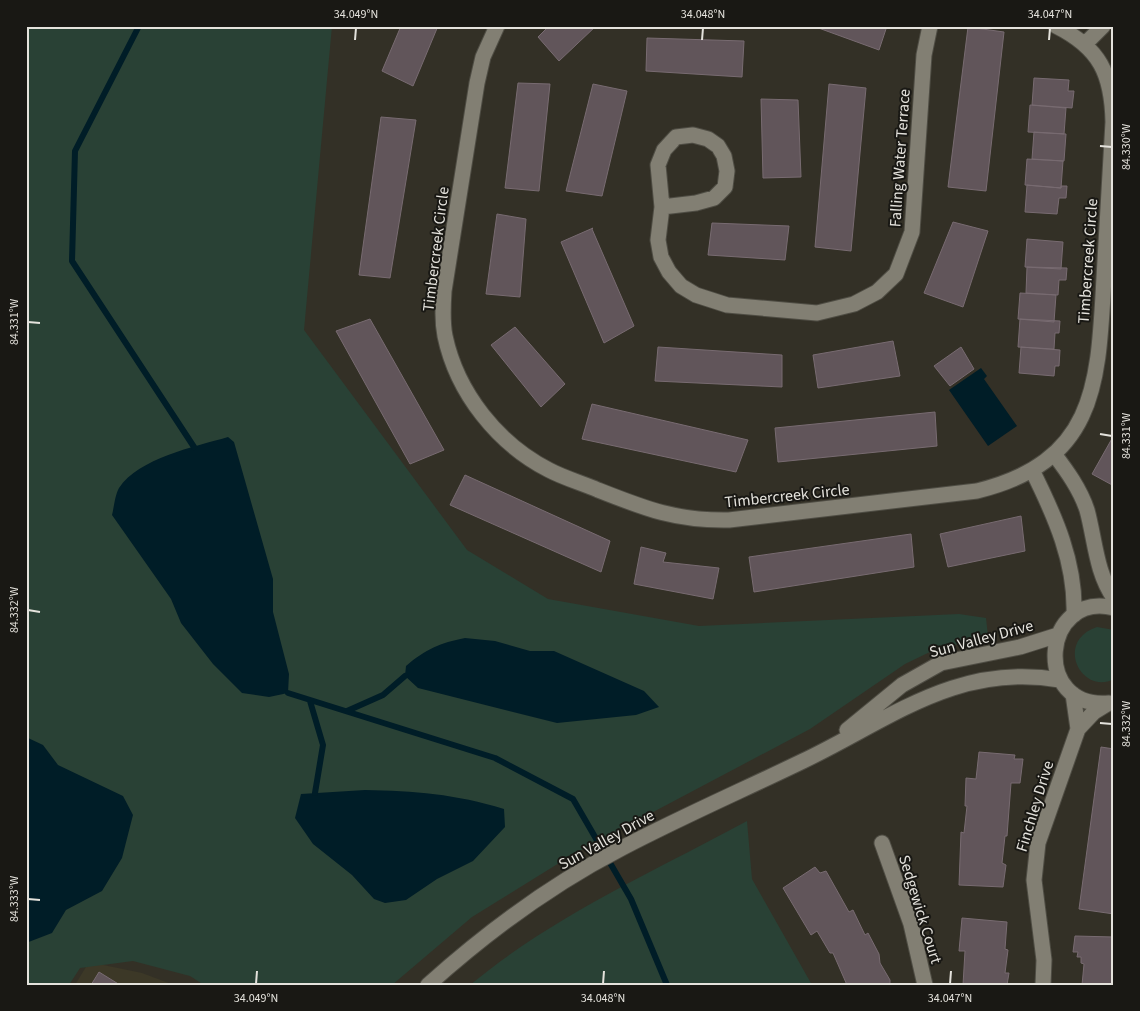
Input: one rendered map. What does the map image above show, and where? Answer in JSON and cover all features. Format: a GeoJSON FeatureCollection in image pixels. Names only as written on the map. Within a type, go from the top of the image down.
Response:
{"type":"FeatureCollection","features":[{"type":"Feature","properties":{"kind":"street","name":"Timbercreek Circle"},"geometry":{"type":"LineString","coordinates":[[497,26],[483,57],[477,84],[444,291],[442,314],[447,343],[461,380],[480,410],[505,439],[524,455],[549,470],[636,506],[663,514],[705,520],[729,520],[960,493],[995,486],[1032,470],[1054,454],[1068,438],[1088,404],[1098,364],[1113,122],[1112,100],[1107,77],[1098,60],[1086,44],[1056,26]]}},
{"type":"Feature","properties":{"kind":"street","name":"Falling Water Terrace"},"geometry":{"type":"LineString","coordinates":[[662,207],[696,204],[714,198],[725,186],[727,171],[724,156],[718,146],[708,139],[693,135],[676,137],[664,150],[658,164],[662,207],[658,240],[661,257],[669,272],[681,286],[696,295],[727,305],[818,313],[854,304],[877,292],[896,274],[912,232],[924,55],[930,26]]}},
{"type":"Feature","properties":{"kind":"street"},"geometry":{"type":"LineString","coordinates":[[1086,44],[1103,26]]}},
{"type":"Feature","properties":{"kind":"street"},"geometry":{"type":"LineString","coordinates":[[1054,454],[1067,471],[1086,508],[1101,571],[1114,598]]}},
{"type":"Feature","properties":{"kind":"street"},"geometry":{"type":"LineString","coordinates":[[1032,470],[1062,537],[1075,596],[1074,615],[1089,608],[1106,606],[1114,608]]}},
{"type":"Feature","properties":{"kind":"street","name":"Sun Valley Drive"},"geometry":{"type":"LineString","coordinates":[[1074,615],[1058,635],[1054,648],[1054,662],[1060,680],[1073,694],[1083,700],[1110,703]]}},
{"type":"Feature","properties":{"kind":"street","name":"Sun Valley Drive"},"geometry":{"type":"LineString","coordinates":[[820,753],[902,685],[934,666],[1020,648],[1058,635]]}},
{"type":"Feature","properties":{"kind":"street","name":"Sun Valley Drive"},"geometry":{"type":"LineString","coordinates":[[428,985],[512,917],[588,867],[645,836],[820,753],[911,703],[975,681],[1017,675],[1060,680]]}},
{"type":"Feature","properties":{"kind":"street","name":"Finchley Drive"},"geometry":{"type":"LineString","coordinates":[[1073,694],[1078,729]]}},
{"type":"Feature","properties":{"kind":"street","name":"Finchley Drive"},"geometry":{"type":"LineString","coordinates":[[1043,985],[1044,960],[1035,893],[1036,855],[1049,807],[1078,729],[1094,712],[1110,703]]}},
{"type":"Feature","properties":{"kind":"street","name":"Sedgewick Court"},"geometry":{"type":"LineString","coordinates":[[882,843],[911,924],[925,985]]}},
{"type":"Feature","properties":{"kind":"shaded area"},"geometry":{"type":"Polygon","coordinates":[[[89,962],[142,973],[174,985],[75,985],[89,962]]]}},
{"type":"Feature","properties":{"kind":"green space"},"geometry":{"type":"Polygon","coordinates":[[[26,26],[332,26],[304,330],[467,550],[548,599],[699,626],[959,614],[986,618],[988,636],[932,651],[905,664],[810,729],[572,855],[472,917],[392,985],[204,985],[190,976],[133,961],[80,968],[69,985],[26,985],[26,26]]]}},
{"type":"Feature","properties":{"kind":"green space"},"geometry":{"type":"Polygon","coordinates":[[[1097,627],[1114,630],[1114,679],[1102,682],[1091,680],[1083,674],[1077,665],[1075,654],[1077,643],[1084,634],[1097,627]]]}},
{"type":"Feature","properties":{"kind":"green space"},"geometry":{"type":"Polygon","coordinates":[[[747,821],[752,879],[812,985],[470,985],[535,937],[569,916],[747,821]]]}},
{"type":"Feature","properties":{"kind":"water"},"geometry":{"type":"Polygon","coordinates":[[[981,368],[987,376],[984,379],[1017,426],[988,446],[949,390],[981,368]]]}},
{"type":"Feature","properties":{"kind":"water"},"geometry":{"type":"Polygon","coordinates":[[[228,437],[234,442],[273,579],[273,612],[289,674],[288,693],[269,697],[242,693],[213,664],[181,623],[171,599],[112,515],[119,488],[140,469],[168,455],[228,437]]]}},
{"type":"Feature","properties":{"kind":"water"},"geometry":{"type":"Polygon","coordinates":[[[465,638],[495,641],[530,651],[554,651],[644,691],[659,707],[636,715],[557,723],[418,688],[405,676],[406,666],[420,655],[448,642],[465,638]]]}},
{"type":"Feature","properties":{"kind":"water"},"geometry":{"type":"Polygon","coordinates":[[[26,737],[43,745],[58,765],[123,796],[133,815],[122,858],[102,891],[66,910],[52,933],[26,943],[26,737]]]}},
{"type":"Feature","properties":{"kind":"water"},"geometry":{"type":"Polygon","coordinates":[[[365,790],[435,794],[486,804],[504,809],[505,827],[473,861],[437,879],[406,900],[385,903],[374,899],[352,875],[313,844],[295,818],[301,794],[365,790]]]}},
{"type":"Feature","properties":{"kind":"building"},"geometry":{"type":"Polygon","coordinates":[[[401,26],[438,26],[413,86],[382,71],[401,26]]]}},
{"type":"Feature","properties":{"kind":"building"},"geometry":{"type":"Polygon","coordinates":[[[549,26],[596,26],[559,61],[538,37],[549,26]]]}},
{"type":"Feature","properties":{"kind":"building"},"geometry":{"type":"Polygon","coordinates":[[[813,26],[887,26],[879,50],[813,26]]]}},
{"type":"Feature","properties":{"kind":"building"},"geometry":{"type":"Polygon","coordinates":[[[968,27],[1004,32],[986,191],[948,187],[968,27]]]}},
{"type":"Feature","properties":{"kind":"building"},"geometry":{"type":"Polygon","coordinates":[[[647,38],[744,41],[742,77],[646,71],[647,38]]]}},
{"type":"Feature","properties":{"kind":"building"},"geometry":{"type":"Polygon","coordinates":[[[1034,78],[1069,80],[1068,91],[1074,91],[1072,108],[1032,105],[1034,78]]]}},
{"type":"Feature","properties":{"kind":"building"},"geometry":{"type":"Polygon","coordinates":[[[518,83],[550,84],[539,191],[505,188],[518,83]]]}},
{"type":"Feature","properties":{"kind":"building"},"geometry":{"type":"Polygon","coordinates":[[[593,84],[627,91],[602,196],[566,191],[593,84]]]}},
{"type":"Feature","properties":{"kind":"building"},"geometry":{"type":"Polygon","coordinates":[[[829,84],[866,88],[851,251],[815,247],[829,84]]]}},
{"type":"Feature","properties":{"kind":"building"},"geometry":{"type":"Polygon","coordinates":[[[761,99],[798,100],[801,177],[763,178],[761,99]]]}},
{"type":"Feature","properties":{"kind":"building"},"geometry":{"type":"Polygon","coordinates":[[[1030,105],[1066,108],[1064,134],[1028,132],[1030,105]]]}},
{"type":"Feature","properties":{"kind":"building"},"geometry":{"type":"Polygon","coordinates":[[[381,117],[416,120],[390,278],[359,275],[381,117]]]}},
{"type":"Feature","properties":{"kind":"building"},"geometry":{"type":"Polygon","coordinates":[[[1034,132],[1066,134],[1064,161],[1032,159],[1034,132]]]}},
{"type":"Feature","properties":{"kind":"building"},"geometry":{"type":"Polygon","coordinates":[[[1027,159],[1063,161],[1061,188],[1025,185],[1027,159]]]}},
{"type":"Feature","properties":{"kind":"building"},"geometry":{"type":"Polygon","coordinates":[[[1027,185],[1061,188],[1061,186],[1067,186],[1066,198],[1059,198],[1057,214],[1025,212],[1027,185]]]}},
{"type":"Feature","properties":{"kind":"building"},"geometry":{"type":"Polygon","coordinates":[[[497,214],[526,219],[520,297],[486,294],[497,214]]]}},
{"type":"Feature","properties":{"kind":"building"},"geometry":{"type":"Polygon","coordinates":[[[953,222],[988,231],[963,307],[924,293],[953,222]]]}},
{"type":"Feature","properties":{"kind":"building"},"geometry":{"type":"Polygon","coordinates":[[[712,223],[789,226],[785,260],[708,255],[712,223]]]}},
{"type":"Feature","properties":{"kind":"building"},"geometry":{"type":"Polygon","coordinates":[[[593,228],[634,326],[604,343],[561,242],[593,228]]]}},
{"type":"Feature","properties":{"kind":"building"},"geometry":{"type":"Polygon","coordinates":[[[1027,239],[1063,242],[1061,269],[1025,267],[1027,239]]]}},
{"type":"Feature","properties":{"kind":"building"},"geometry":{"type":"Polygon","coordinates":[[[1027,267],[1067,268],[1066,280],[1059,280],[1058,295],[1026,293],[1027,267]]]}},
{"type":"Feature","properties":{"kind":"building"},"geometry":{"type":"Polygon","coordinates":[[[1020,293],[1056,295],[1054,322],[1018,319],[1020,293]]]}},
{"type":"Feature","properties":{"kind":"building"},"geometry":{"type":"Polygon","coordinates":[[[370,319],[444,450],[410,464],[336,331],[370,319]]]}},
{"type":"Feature","properties":{"kind":"building"},"geometry":{"type":"Polygon","coordinates":[[[1020,319],[1060,321],[1059,333],[1055,333],[1054,349],[1018,347],[1020,319]]]}},
{"type":"Feature","properties":{"kind":"building"},"geometry":{"type":"Polygon","coordinates":[[[515,327],[565,384],[541,407],[491,345],[515,327]]]}},
{"type":"Feature","properties":{"kind":"building"},"geometry":{"type":"Polygon","coordinates":[[[893,341],[900,376],[818,388],[813,355],[893,341]]]}},
{"type":"Feature","properties":{"kind":"building"},"geometry":{"type":"Polygon","coordinates":[[[658,347],[782,355],[782,387],[655,381],[658,347]]]}},
{"type":"Feature","properties":{"kind":"building"},"geometry":{"type":"Polygon","coordinates":[[[961,347],[974,369],[950,386],[934,366],[961,347]]]}},
{"type":"Feature","properties":{"kind":"building"},"geometry":{"type":"Polygon","coordinates":[[[1021,347],[1060,350],[1059,366],[1055,366],[1054,376],[1019,373],[1021,347]]]}},
{"type":"Feature","properties":{"kind":"building"},"geometry":{"type":"Polygon","coordinates":[[[592,404],[748,440],[736,472],[582,439],[592,404]]]}},
{"type":"Feature","properties":{"kind":"building"},"geometry":{"type":"Polygon","coordinates":[[[935,412],[937,446],[778,462],[775,428],[935,412]]]}},
{"type":"Feature","properties":{"kind":"building"},"geometry":{"type":"Polygon","coordinates":[[[1114,435],[1114,486],[1092,474],[1114,435]]]}},
{"type":"Feature","properties":{"kind":"building"},"geometry":{"type":"Polygon","coordinates":[[[465,475],[610,541],[601,572],[450,505],[465,475]]]}},
{"type":"Feature","properties":{"kind":"building"},"geometry":{"type":"Polygon","coordinates":[[[1021,516],[1025,551],[948,567],[940,534],[1021,516]]]}},
{"type":"Feature","properties":{"kind":"building"},"geometry":{"type":"Polygon","coordinates":[[[911,534],[914,567],[754,592],[749,557],[911,534]]]}},
{"type":"Feature","properties":{"kind":"building"},"geometry":{"type":"Polygon","coordinates":[[[641,547],[666,553],[663,562],[719,568],[713,599],[634,584],[641,547]]]}},
{"type":"Feature","properties":{"kind":"building"},"geometry":{"type":"Polygon","coordinates":[[[1101,747],[1114,749],[1114,914],[1079,909],[1101,747]]]}},
{"type":"Feature","properties":{"kind":"building"},"geometry":{"type":"Polygon","coordinates":[[[979,752],[1015,755],[1014,759],[1023,759],[1020,783],[1011,783],[1007,836],[1005,836],[1002,863],[1006,865],[1003,887],[959,885],[961,832],[964,833],[967,806],[965,806],[966,778],[976,779],[979,752]]]}},
{"type":"Feature","properties":{"kind":"building"},"geometry":{"type":"Polygon","coordinates":[[[815,867],[820,873],[826,871],[849,912],[853,910],[865,935],[868,933],[879,954],[880,963],[890,980],[890,985],[847,985],[833,953],[830,953],[817,931],[811,935],[783,888],[815,867]]]}},
{"type":"Feature","properties":{"kind":"building"},"geometry":{"type":"Polygon","coordinates":[[[962,918],[1007,922],[1005,949],[1008,950],[1005,973],[1009,973],[1007,985],[963,985],[965,951],[959,951],[962,918]]]}},
{"type":"Feature","properties":{"kind":"building"},"geometry":{"type":"Polygon","coordinates":[[[1075,936],[1114,937],[1114,985],[1082,985],[1084,964],[1081,963],[1081,957],[1077,957],[1078,952],[1073,952],[1075,936]]]}},
{"type":"Feature","properties":{"kind":"building"},"geometry":{"type":"Polygon","coordinates":[[[99,972],[120,985],[91,985],[99,972]]]}},
{"type":"Feature","properties":{"kind":"waterway"},"geometry":{"type":"LineString","coordinates":[[139,26],[75,151],[72,261],[194,447]]}},
{"type":"Feature","properties":{"kind":"waterway"},"geometry":{"type":"LineString","coordinates":[[347,711],[383,695],[405,676]]}},
{"type":"Feature","properties":{"kind":"waterway"},"geometry":{"type":"LineString","coordinates":[[288,693],[495,758],[573,799],[631,899],[667,985]]}},
{"type":"Feature","properties":{"kind":"waterway"},"geometry":{"type":"LineString","coordinates":[[310,701],[323,745],[315,793]]}}]}
